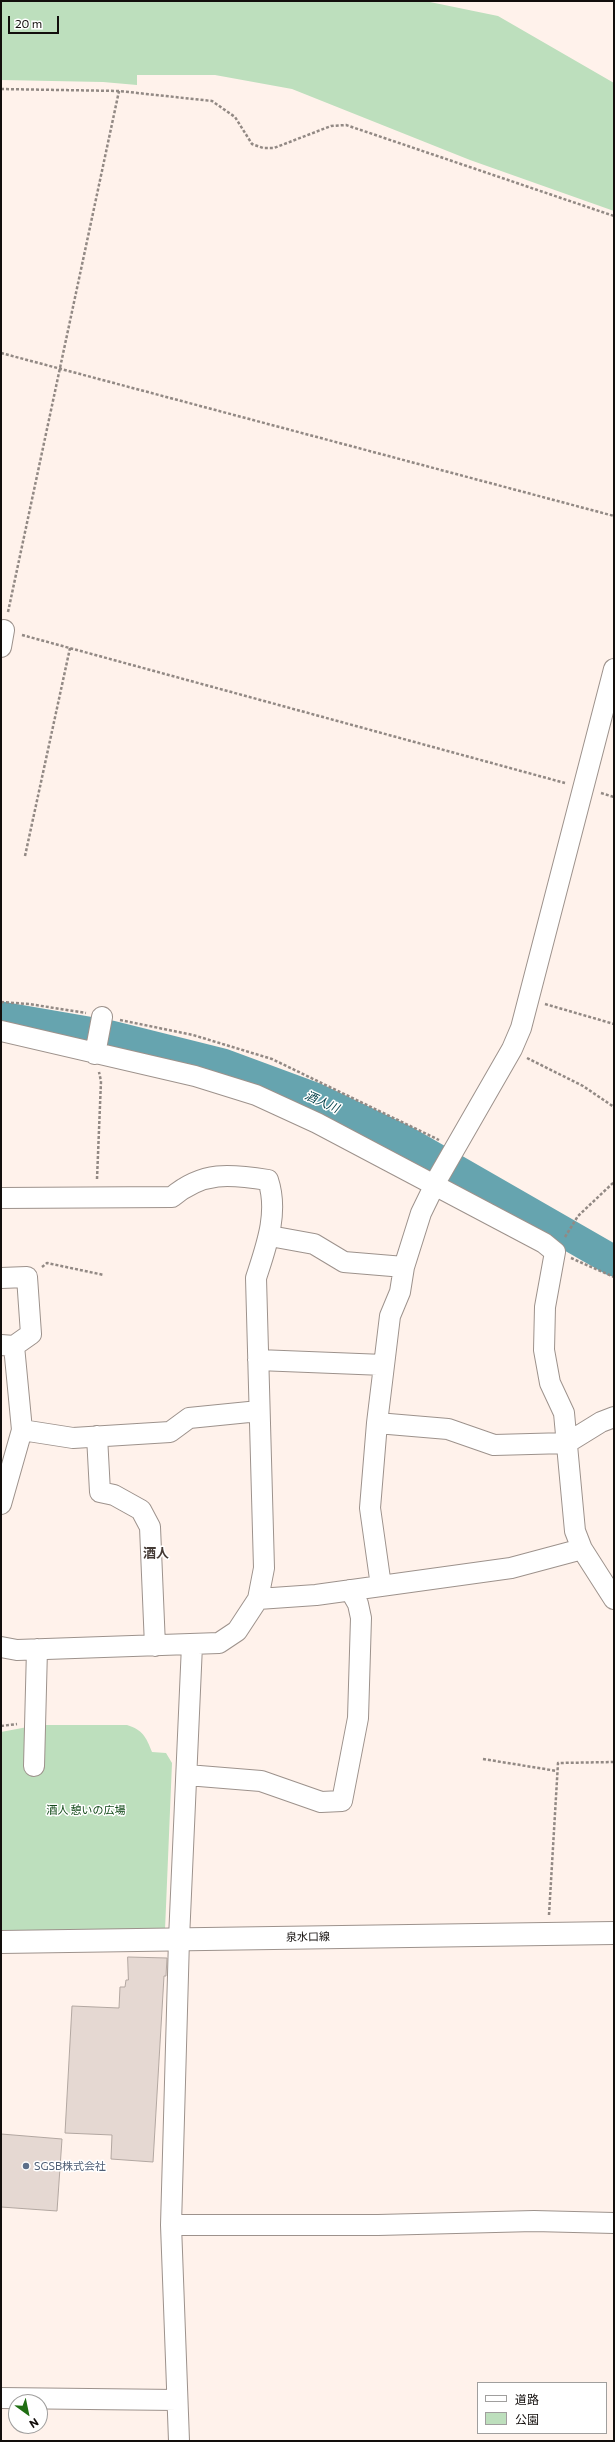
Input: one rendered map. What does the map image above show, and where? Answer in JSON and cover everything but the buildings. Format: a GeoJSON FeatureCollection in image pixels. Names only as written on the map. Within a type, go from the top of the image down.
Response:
{"type":"FeatureCollection","features":[{"type":"Feature","properties":{"kind":"main road","name":"泉水口線"},"geometry":{"type":"LineString","coordinates":[[1,1942],[614,1932]]}},
{"type":"Feature","properties":{"kind":"street"},"geometry":{"type":"LineString","coordinates":[[381,1586],[370,1508],[377,1423],[390,1316],[400,1292],[404,1268],[421,1213],[434,1185],[512,1049],[530,1000],[614,669]]}},
{"type":"Feature","properties":{"kind":"street"},"geometry":{"type":"LineString","coordinates":[[95,1054],[102,1017]]}},
{"type":"Feature","properties":{"kind":"street"},"geometry":{"type":"LineString","coordinates":[[1,1031],[195,1076],[256,1095],[317,1123],[544,1243],[555,1252],[545,1307],[544,1350],[550,1383],[564,1413],[575,1531],[582,1550],[614,1599]]}},
{"type":"Feature","properties":{"kind":"street"},"geometry":{"type":"LineString","coordinates":[[1,1198],[172,1197],[186,1185],[207,1178],[238,1175],[268,1180],[273,1194],[270,1236],[256,1278],[264,1568],[258,1599],[237,1631],[219,1643],[17,1650],[1,1647]]}},
{"type":"Feature","properties":{"kind":"street"},"geometry":{"type":"LineString","coordinates":[[270,1236],[314,1244],[344,1262],[404,1268]]}},
{"type":"Feature","properties":{"kind":"street"},"geometry":{"type":"LineString","coordinates":[[1,1278],[26,1278],[31,1334],[8,1346],[22,1430],[1,1504]]}},
{"type":"Feature","properties":{"kind":"street"},"geometry":{"type":"LineString","coordinates":[[258,1360],[384,1365]]}},
{"type":"Feature","properties":{"kind":"street"},"geometry":{"type":"LineString","coordinates":[[22,1430],[73,1438],[170,1432],[189,1418],[259,1411]]}},
{"type":"Feature","properties":{"kind":"street"},"geometry":{"type":"LineString","coordinates":[[377,1423],[448,1430],[494,1445],[567,1443],[600,1422],[614,1417]]}},
{"type":"Feature","properties":{"kind":"street"},"geometry":{"type":"LineString","coordinates":[[97,1436],[100,1492],[114,1495],[141,1510],[150,1527],[156,1646]]}},
{"type":"Feature","properties":{"kind":"street"},"geometry":{"type":"LineString","coordinates":[[258,1599],[350,1590],[511,1568],[582,1550]]}},
{"type":"Feature","properties":{"kind":"street"},"geometry":{"type":"LineString","coordinates":[[187,1775],[261,1781],[321,1802],[342,1801],[358,1718],[361,1618],[358,1604],[350,1590]]}},
{"type":"Feature","properties":{"kind":"street"},"geometry":{"type":"LineString","coordinates":[[179,2441],[171,2225],[179,1939],[192,1645]]}},
{"type":"Feature","properties":{"kind":"street"},"geometry":{"type":"LineString","coordinates":[[34,1766],[37,1649]]}},
{"type":"Feature","properties":{"kind":"street"},"geometry":{"type":"LineString","coordinates":[[171,2225],[378,2225],[534,2221],[614,2223]]}},
{"type":"Feature","properties":{"kind":"street"},"geometry":{"type":"LineString","coordinates":[[1,2398],[178,2400]]}},
{"type":"Feature","properties":{"kind":"path"},"geometry":{"type":"LineString","coordinates":[[1,89],[119,90],[212,101],[235,117],[252,144],[263,148],[274,148],[331,126],[346,125],[614,216]]}},
{"type":"Feature","properties":{"kind":"path"},"geometry":{"type":"LineString","coordinates":[[119,90],[3,638],[70,648],[614,797]]}},
{"type":"Feature","properties":{"kind":"path"},"geometry":{"type":"LineString","coordinates":[[1,353],[614,516]]}},
{"type":"Feature","properties":{"kind":"path"},"geometry":{"type":"LineString","coordinates":[[24,856],[70,648]]}},
{"type":"Feature","properties":{"kind":"path"},"geometry":{"type":"LineString","coordinates":[[530,1000],[614,1024]]}},
{"type":"Feature","properties":{"kind":"path"},"geometry":{"type":"LineString","coordinates":[[1,1002],[29,1004],[193,1035],[272,1059],[456,1148]]}},
{"type":"Feature","properties":{"kind":"path"},"geometry":{"type":"LineString","coordinates":[[512,1049],[583,1086],[614,1106]]}},
{"type":"Feature","properties":{"kind":"path"},"geometry":{"type":"LineString","coordinates":[[95,1054],[101,1081],[97,1198]]}},
{"type":"Feature","properties":{"kind":"path"},"geometry":{"type":"LineString","coordinates":[[614,1182],[578,1216],[555,1252],[614,1277]]}},
{"type":"Feature","properties":{"kind":"path"},"geometry":{"type":"LineString","coordinates":[[26,1278],[46,1264],[104,1275]]}},
{"type":"Feature","properties":{"kind":"path"},"geometry":{"type":"LineString","coordinates":[[484,1759],[557,1771]]}},
{"type":"Feature","properties":{"kind":"path"},"geometry":{"type":"LineString","coordinates":[[548,1934],[558,1763],[614,1762]]}},
{"type":"Feature","properties":{"kind":"green space"},"geometry":{"type":"Polygon","coordinates":[[[1,1],[425,1],[498,16],[614,83],[614,211],[470,160],[292,89],[215,75],[137,75],[137,85],[103,82],[1,80],[1,1]]]}},
{"type":"Feature","properties":{"kind":"green space","name":"酒人 憩いの広場"},"geometry":{"type":"Polygon","coordinates":[[[38,1725],[127,1725],[137,1729],[143,1735],[152,1752],[166,1753],[172,1763],[165,1930],[1,1930],[1,1732],[38,1725]]]}},
{"type":"Feature","properties":{"kind":"waterway","name":"酒人川"},"geometry":{"type":"LineString","coordinates":[[1,1017],[111,1036],[223,1064],[315,1098],[405,1141],[614,1261]]}},
{"type":"Feature","properties":{"kind":"place","name":"SGSB株式会社"},"geometry":{"type":"Point","coordinates":[26,2166]}},
{"type":"Feature","properties":{"kind":"district","name":"酒人"},"geometry":{"type":"Point","coordinates":[156,1554]}}]}
